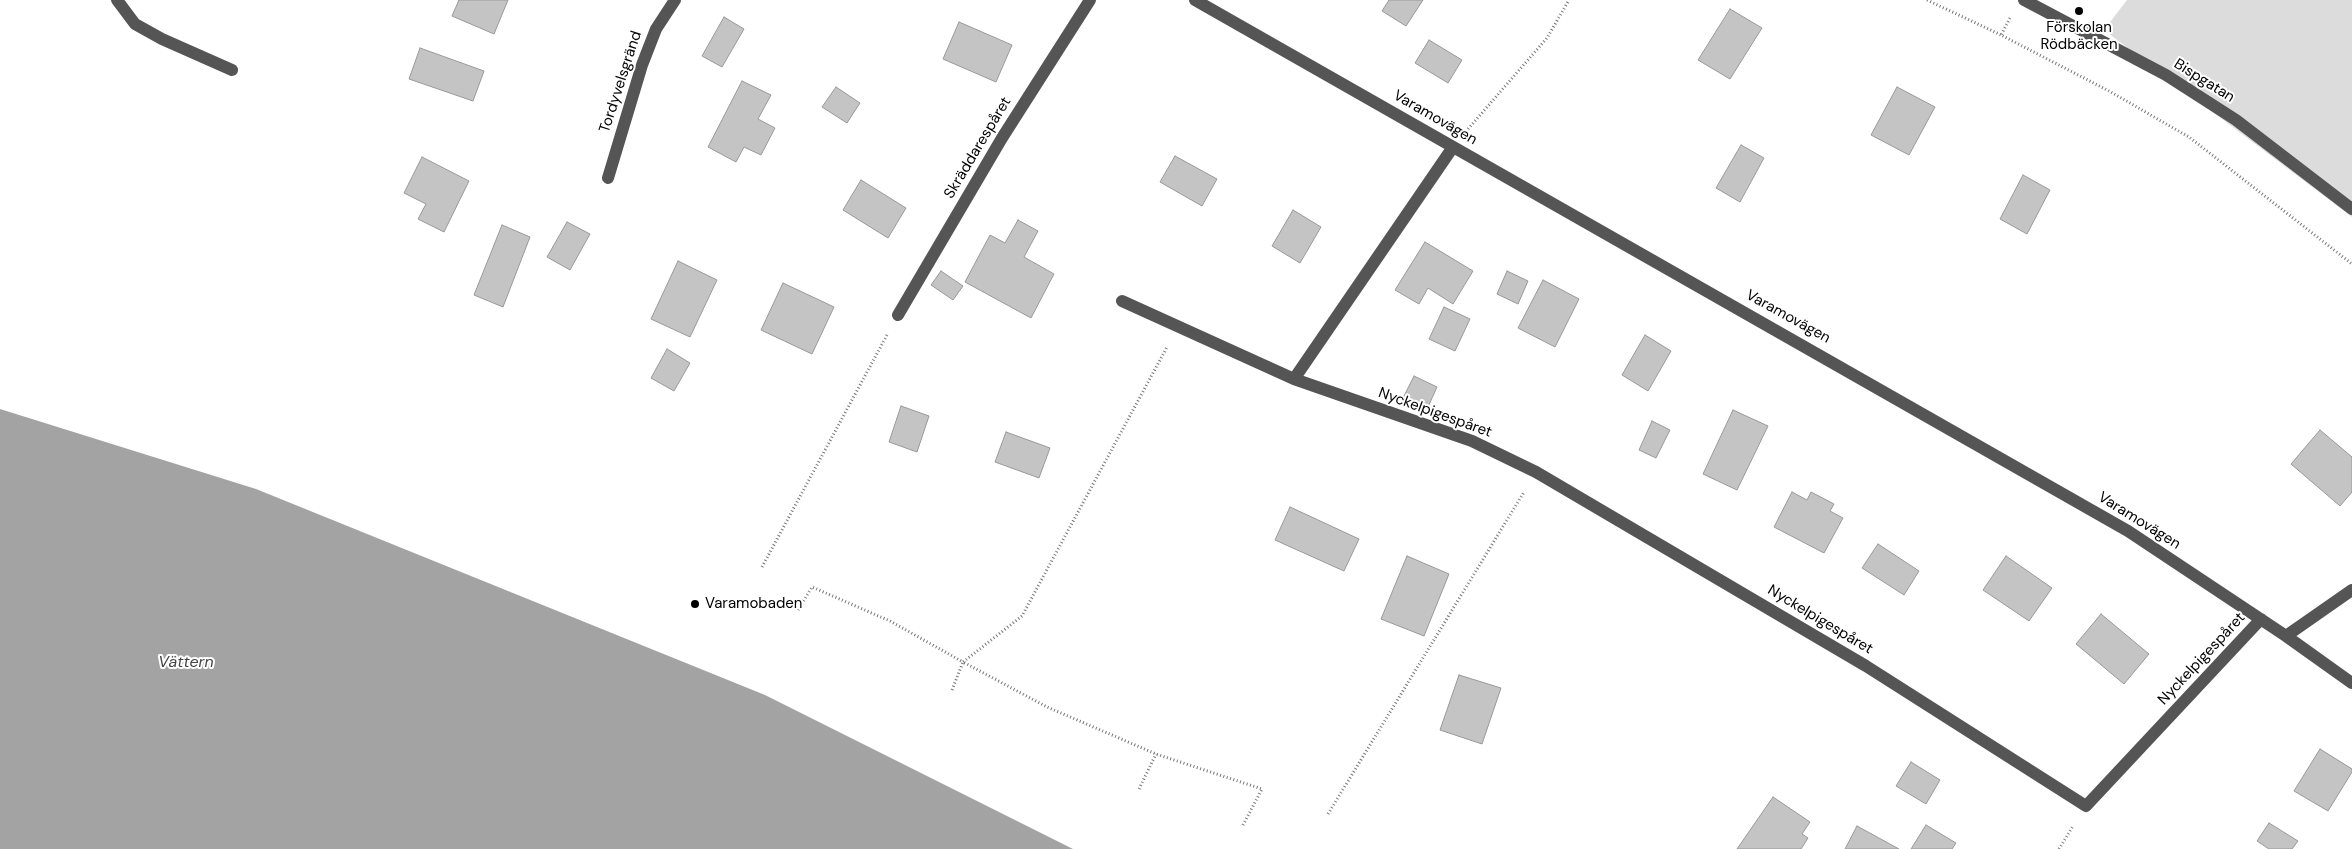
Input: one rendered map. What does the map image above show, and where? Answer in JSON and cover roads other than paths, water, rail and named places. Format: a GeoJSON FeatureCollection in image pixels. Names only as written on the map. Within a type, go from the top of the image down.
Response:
{"type":"FeatureCollection","features":[{"type":"Feature","properties":{"kind":"street"},"geometry":{"type":"LineString","coordinates":[[117,0],[135,24],[162,39],[232,70]]}},
{"type":"Feature","properties":{"kind":"street","name":"Tordyvelsgränd"},"geometry":{"type":"LineString","coordinates":[[608,178],[642,65],[656,28],[675,0]]}},
{"type":"Feature","properties":{"kind":"street","name":"Skräddarespåret"},"geometry":{"type":"LineString","coordinates":[[898,315],[1002,138],[1090,0]]}},
{"type":"Feature","properties":{"kind":"street","name":"Varamovägen"},"geometry":{"type":"LineString","coordinates":[[1196,0],[2119,526],[2261,619],[2352,683]]}},
{"type":"Feature","properties":{"kind":"street","name":"Bispgatan"},"geometry":{"type":"LineString","coordinates":[[2024,0],[2166,75],[2236,120],[2352,209]]}},
{"type":"Feature","properties":{"kind":"street"},"geometry":{"type":"LineString","coordinates":[[1294,379],[1453,147]]}},
{"type":"Feature","properties":{"kind":"street","name":"Nyckelpigespåret"},"geometry":{"type":"LineString","coordinates":[[1122,301],[1294,379],[1472,441],[1536,472],[1866,666],[2086,806],[2261,619]]}},
{"type":"Feature","properties":{"kind":"street"},"geometry":{"type":"LineString","coordinates":[[2286,636],[2352,590]]}},
{"type":"Feature","properties":{"kind":"water","name":"Vättern"},"geometry":{"type":"Polygon","coordinates":[[[0,409],[256,489],[765,695],[1073,849],[0,849],[0,409]]]}},
{"type":"Feature","properties":{"kind":"place","name":"Förskolan Rödbäcken"},"geometry":{"type":"Point","coordinates":[2079,11]}},
{"type":"Feature","properties":{"kind":"place","name":"Varamobaden"},"geometry":{"type":"Point","coordinates":[695,604]}}]}
